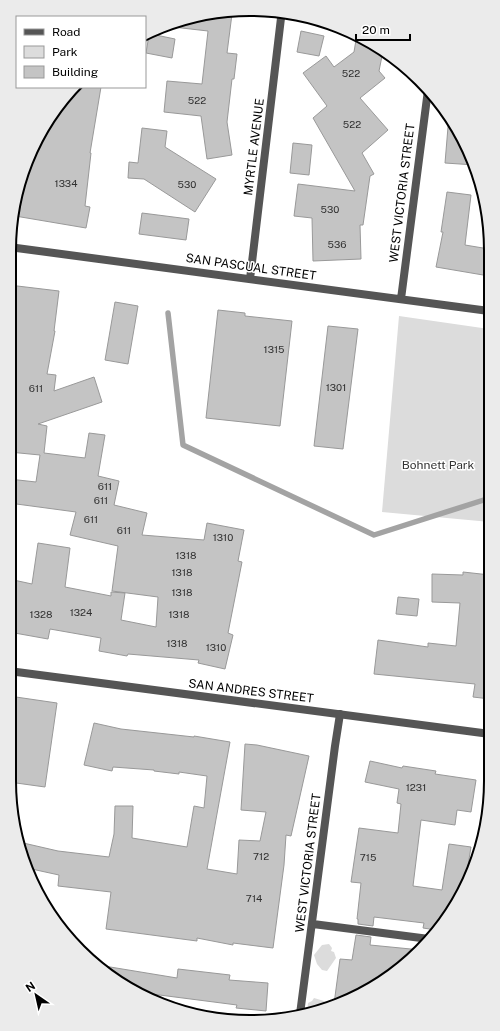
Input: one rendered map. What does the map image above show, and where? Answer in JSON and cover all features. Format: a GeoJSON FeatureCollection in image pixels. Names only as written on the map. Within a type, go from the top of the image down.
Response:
{"type":"FeatureCollection","features":[{"type":"Feature","properties":{"kind":"street","name":"MYRTLE AVENUE"},"geometry":{"type":"LineString","coordinates":[[250,279],[281,18]]}},
{"type":"Feature","properties":{"kind":"street","name":"WEST VICTORIA STREET"},"geometry":{"type":"LineString","coordinates":[[401,299],[427,97]]}},
{"type":"Feature","properties":{"kind":"street","name":"SAN PASCUAL STREET"},"geometry":{"type":"LineString","coordinates":[[16,248],[484,310]]}},
{"type":"Feature","properties":{"kind":"street","name":"SAN ANDRES STREET"},"geometry":{"type":"LineString","coordinates":[[16,672],[484,733]]}},
{"type":"Feature","properties":{"kind":"street","name":"WEST VICTORIA STREET"},"geometry":{"type":"LineString","coordinates":[[301,1010],[340,714]]}},
{"type":"Feature","properties":{"kind":"street"},"geometry":{"type":"LineString","coordinates":[[312,924],[423,938]]}},
{"type":"Feature","properties":{"kind":"green space","name":"Bohnett Park"},"geometry":{"type":"Polygon","coordinates":[[[399,316],[484,328],[484,521],[382,512],[399,316]]]}},
{"type":"Feature","properties":{"kind":"green space"},"geometry":{"type":"Polygon","coordinates":[[[329,944],[332,948],[331,951],[334,952],[336,958],[327,971],[322,970],[317,964],[314,955],[322,945],[329,944]]]}},
{"type":"Feature","properties":{"kind":"green space"},"geometry":{"type":"Polygon","coordinates":[[[314,998],[324,1001],[325,1003],[307,1008],[308,1003],[314,998]]]}},
{"type":"Feature","properties":{"kind":"building"},"geometry":{"type":"Polygon","coordinates":[[[232,17],[227,53],[237,54],[234,79],[232,79],[227,122],[232,155],[207,159],[201,116],[164,112],[167,81],[202,84],[208,31],[177,27],[204,20],[232,17]]]}},
{"type":"Feature","properties":{"kind":"building"},"geometry":{"type":"Polygon","coordinates":[[[301,31],[324,36],[319,56],[297,52],[301,31]]]}},
{"type":"Feature","properties":{"kind":"building"},"geometry":{"type":"Polygon","coordinates":[[[157,35],[175,39],[172,58],[146,53],[148,39],[157,35]]]}},
{"type":"Feature","properties":{"kind":"building"},"geometry":{"type":"Polygon","coordinates":[[[356,41],[382,56],[379,71],[385,78],[360,98],[388,130],[362,153],[374,174],[370,176],[363,225],[360,225],[361,259],[313,261],[312,218],[294,216],[298,184],[355,191],[313,118],[327,106],[303,73],[326,56],[334,67],[354,52],[356,41]]]}},
{"type":"Feature","properties":{"kind":"building"},"geometry":{"type":"Polygon","coordinates":[[[82,88],[101,88],[90,153],[85,206],[90,207],[86,228],[18,217],[20,204],[28,175],[40,147],[55,120],[82,88]]]}},
{"type":"Feature","properties":{"kind":"building"},"geometry":{"type":"Polygon","coordinates":[[[448,125],[468,165],[445,163],[448,125]]]}},
{"type":"Feature","properties":{"kind":"building"},"geometry":{"type":"Polygon","coordinates":[[[142,128],[167,131],[165,147],[216,179],[195,212],[144,179],[128,178],[129,162],[138,163],[142,128]]]}},
{"type":"Feature","properties":{"kind":"building"},"geometry":{"type":"Polygon","coordinates":[[[293,143],[312,145],[309,175],[290,173],[293,143]]]}},
{"type":"Feature","properties":{"kind":"building"},"geometry":{"type":"Polygon","coordinates":[[[447,192],[471,195],[465,245],[484,248],[484,275],[436,267],[443,232],[441,232],[447,192]]]}},
{"type":"Feature","properties":{"kind":"building"},"geometry":{"type":"Polygon","coordinates":[[[142,213],[189,219],[186,240],[139,234],[142,213]]]}},
{"type":"Feature","properties":{"kind":"building"},"geometry":{"type":"Polygon","coordinates":[[[16,286],[59,291],[55,331],[47,374],[56,375],[54,391],[94,377],[102,402],[38,424],[47,426],[44,453],[85,458],[89,433],[105,435],[98,476],[119,481],[114,505],[147,513],[142,535],[204,540],[207,523],[244,530],[238,561],[242,562],[228,633],[233,635],[225,669],[198,663],[199,660],[128,654],[127,656],[99,651],[101,638],[50,629],[48,639],[16,633],[16,581],[32,584],[38,543],[70,548],[65,587],[111,596],[111,592],[125,593],[121,620],[156,627],[158,597],[112,591],[118,546],[70,535],[76,512],[16,504],[16,480],[36,482],[40,455],[16,453],[16,286]]]}},
{"type":"Feature","properties":{"kind":"building"},"geometry":{"type":"Polygon","coordinates":[[[115,302],[138,306],[128,364],[105,360],[115,302]]]}},
{"type":"Feature","properties":{"kind":"building"},"geometry":{"type":"Polygon","coordinates":[[[218,310],[245,313],[245,316],[292,321],[280,426],[206,418],[218,310]]]}},
{"type":"Feature","properties":{"kind":"building"},"geometry":{"type":"Polygon","coordinates":[[[328,326],[358,329],[343,449],[314,446],[328,326]]]}},
{"type":"Feature","properties":{"kind":"building"},"geometry":{"type":"Polygon","coordinates":[[[463,572],[484,574],[484,698],[473,697],[475,684],[374,674],[378,640],[428,647],[428,643],[456,646],[460,603],[432,602],[432,574],[463,575],[463,572]]]}},
{"type":"Feature","properties":{"kind":"building"},"geometry":{"type":"Polygon","coordinates":[[[398,597],[419,599],[417,616],[396,614],[398,597]]]}},
{"type":"Feature","properties":{"kind":"building"},"geometry":{"type":"Polygon","coordinates":[[[16,697],[57,703],[45,787],[16,783],[16,697]]]}},
{"type":"Feature","properties":{"kind":"building"},"geometry":{"type":"Polygon","coordinates":[[[94,723],[121,729],[194,736],[230,742],[207,869],[237,874],[239,840],[260,841],[266,812],[241,810],[245,744],[257,745],[309,756],[291,836],[286,835],[284,865],[273,948],[233,943],[233,945],[197,938],[197,941],[106,929],[111,892],[58,886],[59,875],[33,869],[24,843],[58,851],[109,857],[114,834],[115,806],[133,806],[132,838],[187,847],[194,806],[204,808],[207,776],[179,772],[179,774],[154,770],[113,767],[112,771],[84,765],[94,723]]]}},
{"type":"Feature","properties":{"kind":"building"},"geometry":{"type":"Polygon","coordinates":[[[370,761],[402,768],[403,766],[436,771],[435,774],[476,780],[471,812],[457,810],[455,825],[421,820],[413,886],[442,890],[449,844],[471,847],[468,866],[460,884],[445,911],[431,929],[423,928],[424,923],[374,917],[373,926],[358,924],[357,919],[361,883],[351,882],[359,828],[398,833],[401,804],[397,803],[399,789],[365,782],[370,761]]]}},
{"type":"Feature","properties":{"kind":"building"},"geometry":{"type":"Polygon","coordinates":[[[356,935],[371,937],[370,945],[412,949],[380,976],[367,984],[335,999],[340,959],[352,960],[356,935]]]}},
{"type":"Feature","properties":{"kind":"building"},"geometry":{"type":"Polygon","coordinates":[[[107,967],[177,978],[178,969],[230,975],[229,980],[268,983],[266,1011],[236,1008],[237,1005],[154,994],[133,984],[107,967]]]}},
{"type":"Feature","properties":{"kind":"waterway"},"geometry":{"type":"LineString","coordinates":[[168,313],[183,445],[374,535],[484,500]]}}]}
